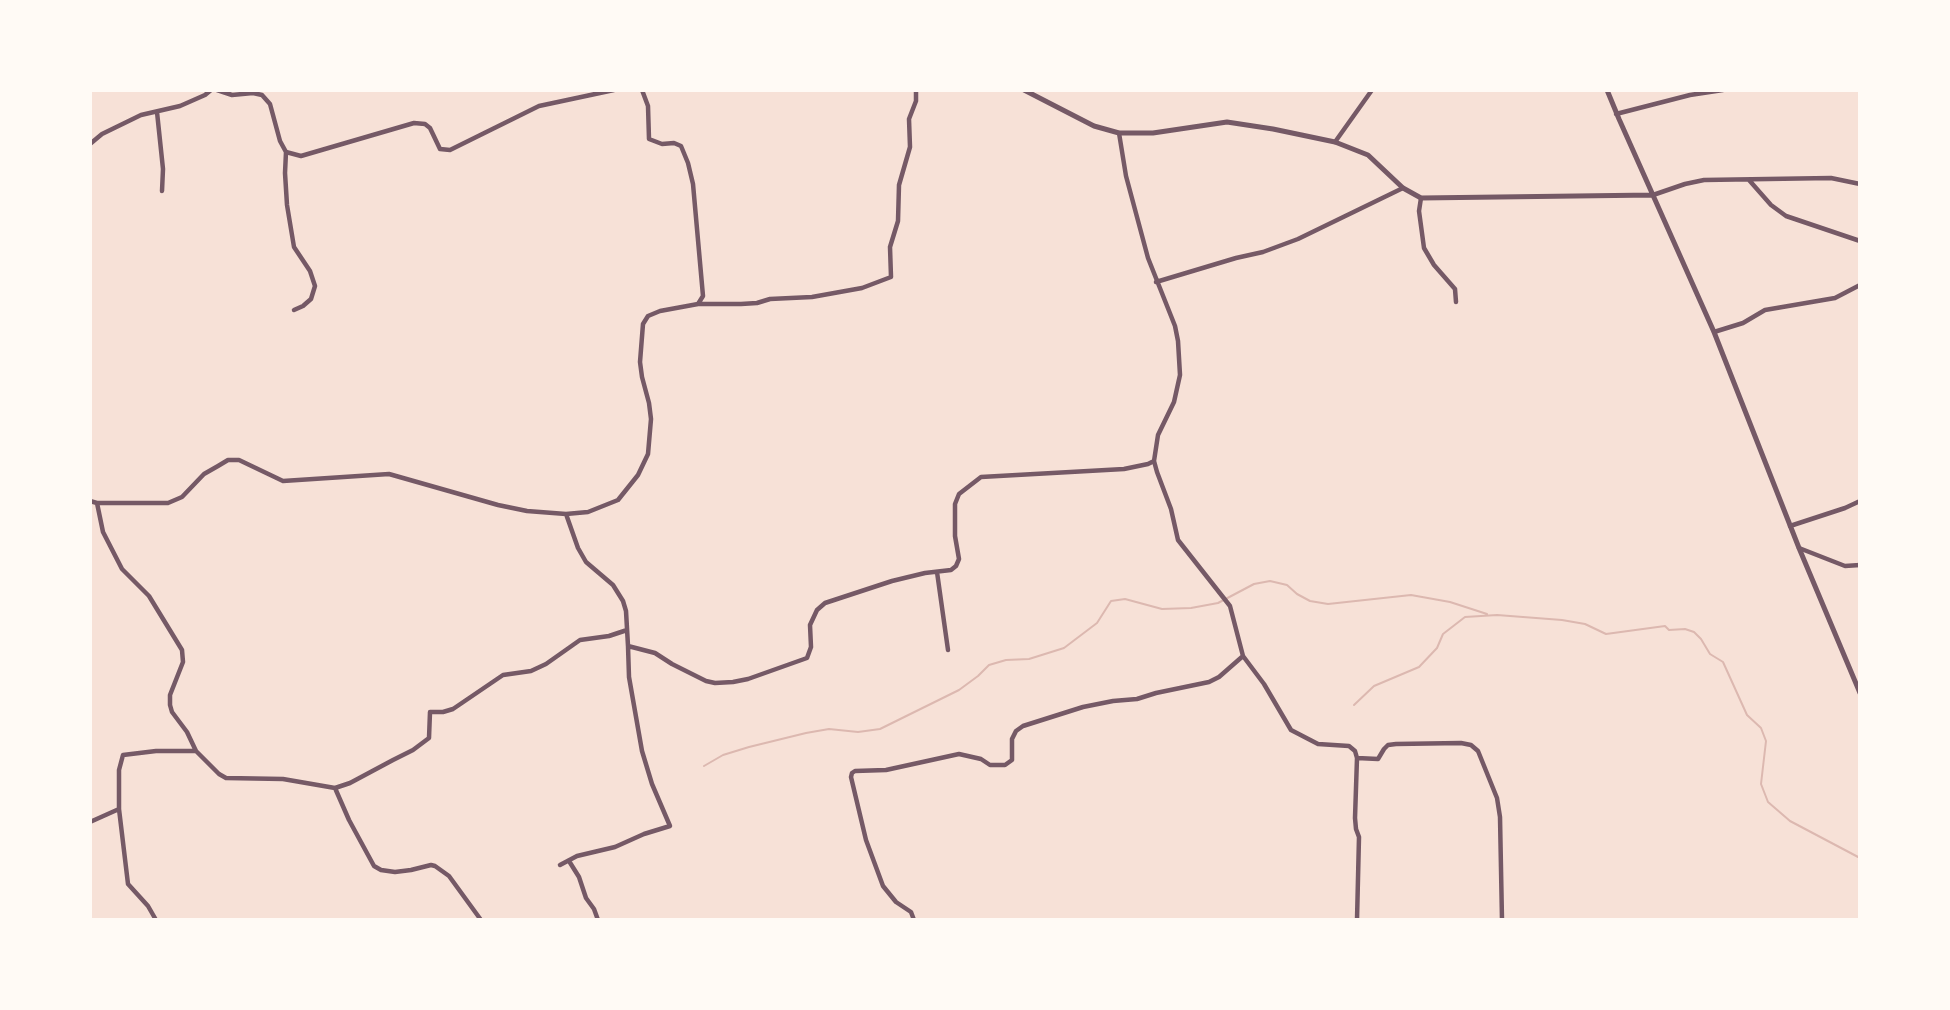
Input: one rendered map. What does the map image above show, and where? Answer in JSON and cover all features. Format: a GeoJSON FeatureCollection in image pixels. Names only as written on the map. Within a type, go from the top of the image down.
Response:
{"type":"FeatureCollection","features":[{"type":"Feature","properties":{"kind":"street"},"geometry":{"type":"LineString","coordinates":[[90,144],[102,134],[141,115],[193,101],[211,90]]}},
{"type":"Feature","properties":{"kind":"street"},"geometry":{"type":"LineString","coordinates":[[217,90],[232,96],[253,93],[262,95],[270,104],[280,141],[286,152],[287,205],[294,247],[310,271],[315,286],[311,299],[294,310]]}},
{"type":"Feature","properties":{"kind":"street"},"geometry":{"type":"LineString","coordinates":[[286,152],[301,156],[414,123],[425,124],[430,128],[441,148],[450,150],[539,106],[614,90]]}},
{"type":"Feature","properties":{"kind":"street"},"geometry":{"type":"LineString","coordinates":[[642,90],[648,106],[649,139],[662,144],[674,143],[681,146],[693,184],[703,276],[703,296],[698,304]]}},
{"type":"Feature","properties":{"kind":"street"},"geometry":{"type":"LineString","coordinates":[[90,501],[97,503],[168,503],[182,497],[204,474],[228,460],[239,460],[283,481],[389,474],[498,506],[527,511],[566,514],[588,512],[618,500],[638,475],[648,454],[651,419],[640,362],[643,324],[648,316],[660,311],[698,304],[741,304],[770,299],[812,297],[862,288],[891,277],[890,247],[898,221],[899,185],[910,147],[909,119],[916,101],[916,90]]}},
{"type":"Feature","properties":{"kind":"street"},"geometry":{"type":"LineString","coordinates":[[1024,90],[1094,126],[1119,133],[1153,133],[1227,122],[1335,142],[1368,155],[1403,188],[1421,198],[1653,195],[1704,180],[1749,180],[1778,177],[1831,178],[1860,184]]}},
{"type":"Feature","properties":{"kind":"street"},"geometry":{"type":"LineString","coordinates":[[1335,142],[1372,90]]}},
{"type":"Feature","properties":{"kind":"street"},"geometry":{"type":"LineString","coordinates":[[1607,90],[1714,332],[1790,526],[1860,693]]}},
{"type":"Feature","properties":{"kind":"street"},"geometry":{"type":"LineString","coordinates":[[1616,114],[1723,90]]}},
{"type":"Feature","properties":{"kind":"street"},"geometry":{"type":"LineString","coordinates":[[157,112],[162,161],[162,191]]}},
{"type":"Feature","properties":{"kind":"street"},"geometry":{"type":"LineString","coordinates":[[1119,133],[1126,176],[1156,282],[1175,326],[1180,375],[1174,402],[1158,435],[1154,461],[1172,509],[1178,540],[1230,606],[1243,656],[1264,684],[1291,730],[1318,744],[1349,746],[1354,751],[1357,758],[1354,818],[1359,837],[1357,920]]}},
{"type":"Feature","properties":{"kind":"street"},"geometry":{"type":"LineString","coordinates":[[1749,180],[1771,205],[1785,216],[1860,241]]}},
{"type":"Feature","properties":{"kind":"street"},"geometry":{"type":"LineString","coordinates":[[1156,282],[1263,252],[1298,239],[1403,188]]}},
{"type":"Feature","properties":{"kind":"street"},"geometry":{"type":"LineString","coordinates":[[1421,198],[1419,211],[1424,248],[1434,265],[1455,289],[1456,302]]}},
{"type":"Feature","properties":{"kind":"street"},"geometry":{"type":"LineString","coordinates":[[1714,332],[1743,323],[1765,310],[1835,298],[1860,285]]}},
{"type":"Feature","properties":{"kind":"street"},"geometry":{"type":"LineString","coordinates":[[628,646],[655,653],[672,664],[715,684],[748,679],[807,658],[811,647],[810,624],[817,609],[825,603],[892,581],[951,570],[956,566],[959,559],[955,536],[955,504],[959,494],[981,477],[1124,469],[1154,461]]}},
{"type":"Feature","properties":{"kind":"street"},"geometry":{"type":"LineString","coordinates":[[1790,526],[1860,501]]}},
{"type":"Feature","properties":{"kind":"street"},"geometry":{"type":"LineString","coordinates":[[97,503],[103,532],[122,569],[149,596],[182,650],[183,662],[170,695],[172,712],[187,732],[196,751],[219,774],[226,777],[284,780],[335,788],[350,783],[403,755],[429,738],[430,712],[453,709],[503,675],[531,671],[546,664],[580,640],[609,636],[627,630]]}},
{"type":"Feature","properties":{"kind":"street"},"geometry":{"type":"LineString","coordinates":[[560,866],[577,856],[615,847],[644,834],[670,826],[645,764],[629,677],[626,611],[618,591],[586,562],[578,548],[566,514]]}},
{"type":"Feature","properties":{"kind":"street"},"geometry":{"type":"LineString","coordinates":[[1799,548],[1845,566],[1860,565]]}},
{"type":"Feature","properties":{"kind":"street"},"geometry":{"type":"LineString","coordinates":[[937,572],[948,650]]}},
{"type":"Feature","properties":{"kind":"street"},"geometry":{"type":"LineString","coordinates":[[914,920],[911,912],[896,902],[883,886],[866,840],[852,773],[886,770],[959,754],[981,759],[990,765],[1005,765],[1012,760],[1012,740],[1016,731],[1023,726],[1083,707],[1137,699],[1209,682],[1219,677],[1243,656]]}},
{"type":"Feature","properties":{"kind":"street"},"geometry":{"type":"LineString","coordinates":[[1357,758],[1378,759],[1388,745],[1396,744],[1461,743],[1471,745],[1478,750],[1497,798],[1500,817],[1502,920]]}},
{"type":"Feature","properties":{"kind":"street"},"geometry":{"type":"LineString","coordinates":[[156,920],[148,906],[128,884],[119,809],[119,770],[123,755],[156,751],[196,751]]}},
{"type":"Feature","properties":{"kind":"street"},"geometry":{"type":"LineString","coordinates":[[335,788],[348,820],[374,866],[381,870],[395,872],[435,866],[449,876],[481,920]]}},
{"type":"Feature","properties":{"kind":"street"},"geometry":{"type":"LineString","coordinates":[[90,822],[119,809]]}},
{"type":"Feature","properties":{"kind":"street"},"geometry":{"type":"LineString","coordinates":[[569,861],[579,876],[586,898],[598,920]]}},
{"type":"Feature","properties":{"kind":"waterway"},"geometry":{"type":"LineString","coordinates":[[704,766],[723,755],[806,733],[829,729],[858,732],[880,729],[959,690],[989,665],[1006,660],[1029,659],[1064,648],[1097,623],[1111,601],[1125,599],[1162,609],[1191,608],[1218,603],[1254,584],[1270,581],[1287,585],[1310,601],[1328,604],[1411,595],[1450,602],[1487,614]]}},
{"type":"Feature","properties":{"kind":"waterway"},"geometry":{"type":"LineString","coordinates":[[1354,705],[1374,686],[1419,667],[1437,648],[1443,634],[1465,617],[1497,615],[1562,620],[1585,624],[1606,634],[1665,626],[1669,630],[1685,629],[1694,632],[1710,654],[1723,662],[1747,715],[1761,728],[1766,741],[1761,784],[1768,802],[1790,821],[1860,858]]}}]}
